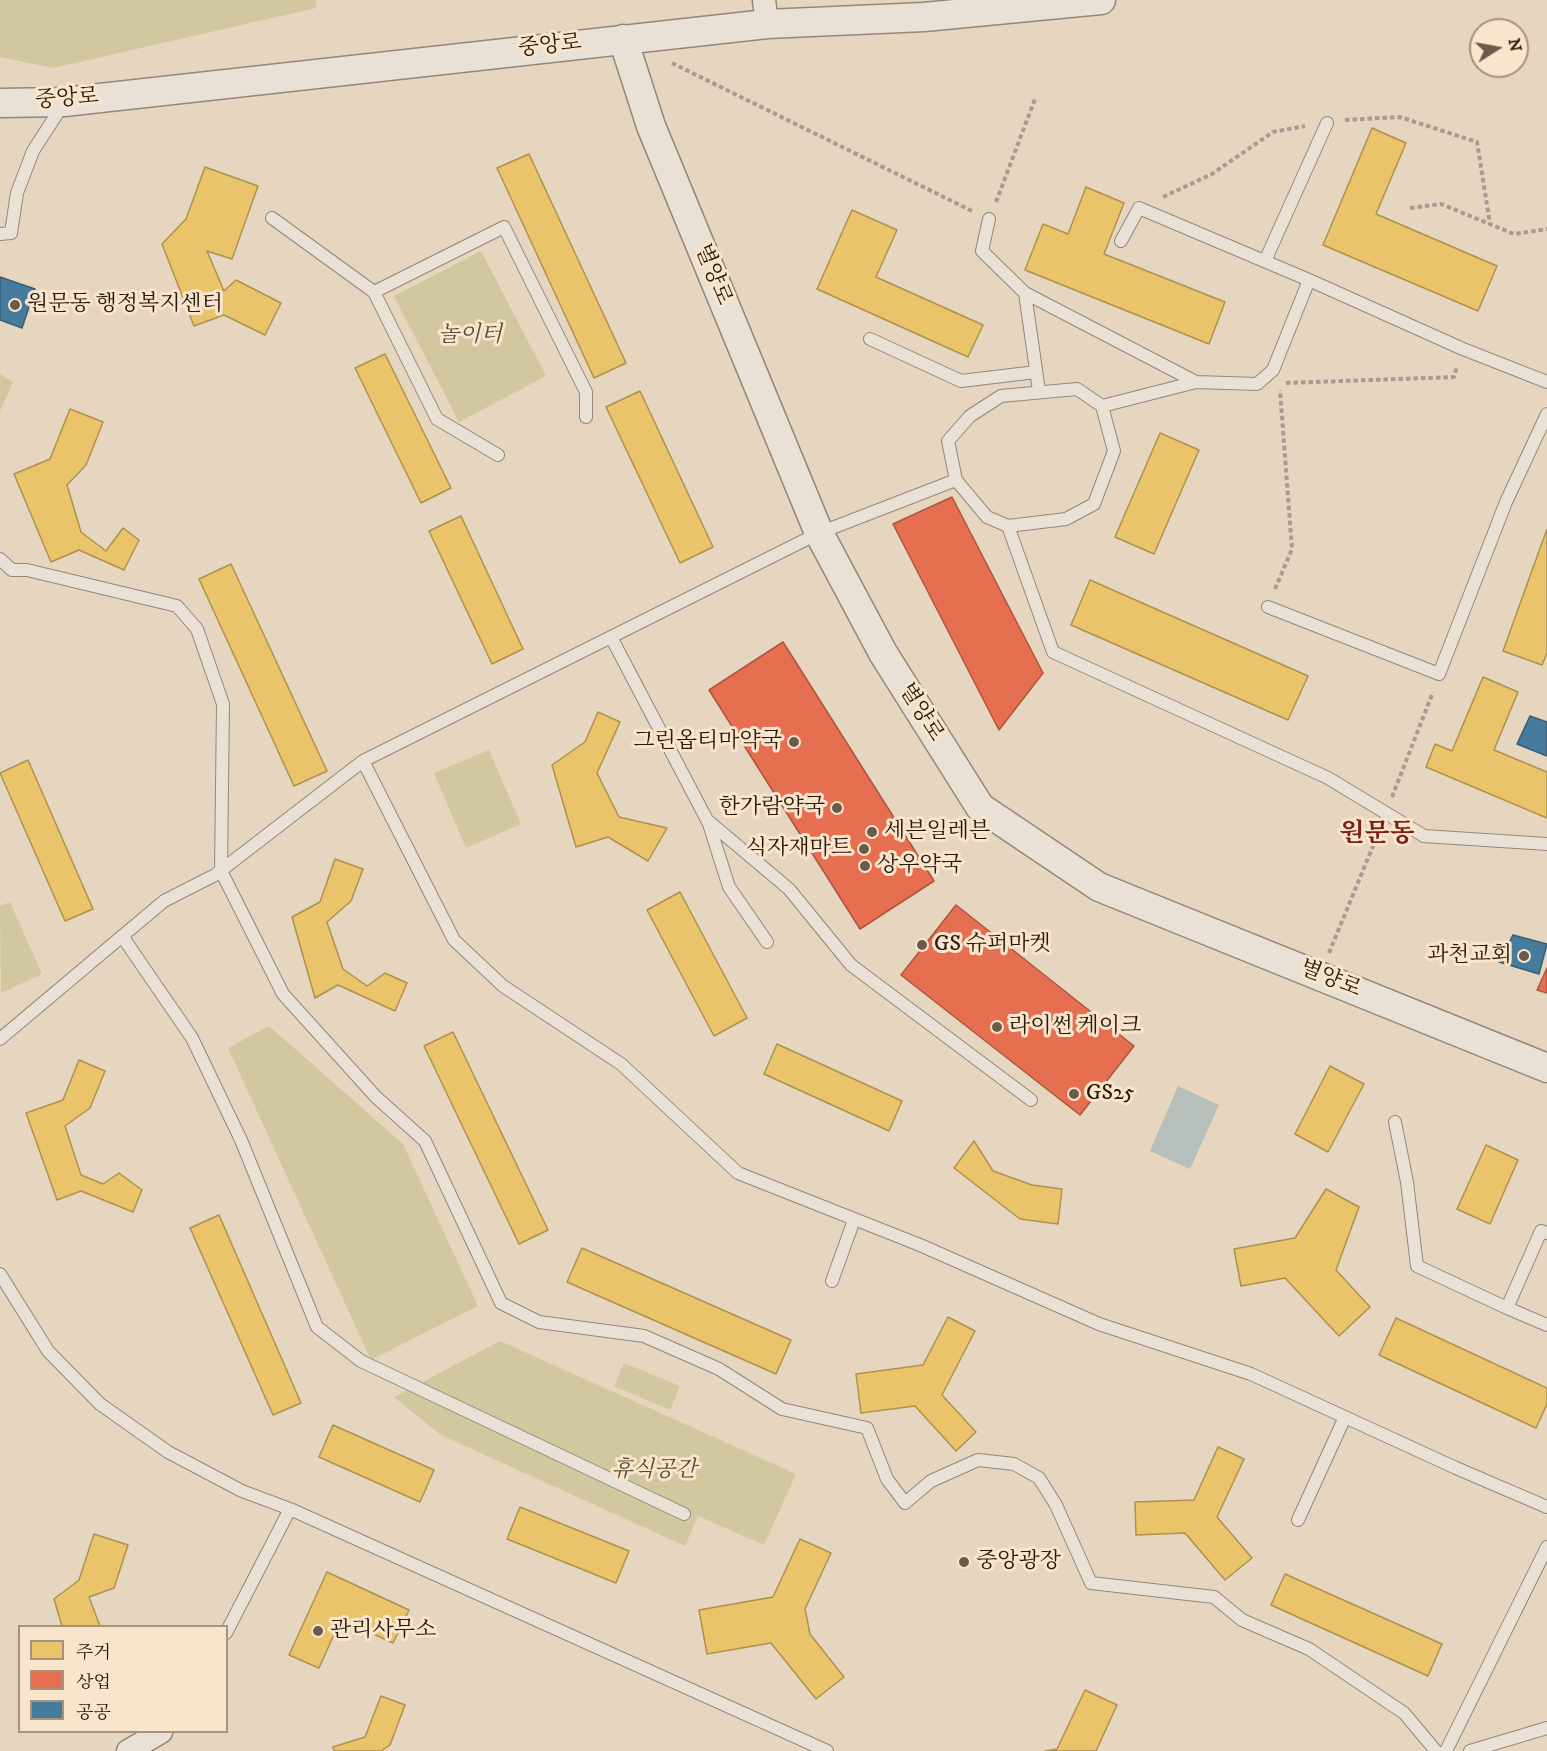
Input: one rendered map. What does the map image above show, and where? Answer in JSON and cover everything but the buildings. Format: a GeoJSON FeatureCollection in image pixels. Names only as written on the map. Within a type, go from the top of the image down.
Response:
{"type":"FeatureCollection","features":[{"type":"Feature","properties":{"kind":"street","name":"중앙로"},"geometry":{"type":"LineString","coordinates":[[0,104],[64,102],[623,39],[765,12],[924,17],[1101,0]]}},
{"type":"Feature","properties":{"kind":"street","name":"별양로"},"geometry":{"type":"LineString","coordinates":[[623,39],[651,126],[819,534],[883,654],[980,807],[1099,887],[1547,1068]]}},
{"type":"Feature","properties":{"kind":"street"},"geometry":{"type":"LineString","coordinates":[[128,1751],[158,1733]]}},
{"type":"Feature","properties":{"kind":"lane"},"geometry":{"type":"LineString","coordinates":[[0,234],[11,233],[17,193],[33,150],[64,102]]}},
{"type":"Feature","properties":{"kind":"lane"},"geometry":{"type":"LineString","coordinates":[[1265,261],[1327,123]]}},
{"type":"Feature","properties":{"kind":"lane"},"geometry":{"type":"LineString","coordinates":[[1121,241],[1138,208],[1309,280],[1463,349],[1547,382]]}},
{"type":"Feature","properties":{"kind":"lane"},"geometry":{"type":"LineString","coordinates":[[272,218],[374,292],[437,419],[498,455]]}},
{"type":"Feature","properties":{"kind":"lane"},"geometry":{"type":"LineString","coordinates":[[989,219],[982,251],[1025,293],[1196,382]]}},
{"type":"Feature","properties":{"kind":"lane"},"geometry":{"type":"LineString","coordinates":[[374,292],[504,227],[586,392],[586,417]]}},
{"type":"Feature","properties":{"kind":"lane"},"geometry":{"type":"LineString","coordinates":[[1102,406],[1196,382],[1257,384],[1273,370],[1309,280]]}},
{"type":"Feature","properties":{"kind":"lane"},"geometry":{"type":"LineString","coordinates":[[1025,293],[1039,391]]}},
{"type":"Feature","properties":{"kind":"lane"},"geometry":{"type":"LineString","coordinates":[[870,339],[961,381],[1036,372]]}},
{"type":"Feature","properties":{"kind":"lane"},"geometry":{"type":"LineString","coordinates":[[1077,389],[1102,406],[1114,451],[1094,504],[1066,519],[1008,526],[987,517],[956,480],[948,441],[970,416],[1001,396],[1077,389]]}},
{"type":"Feature","properties":{"kind":"lane"},"geometry":{"type":"LineString","coordinates":[[1268,607],[1439,674],[1506,502],[1547,414]]}},
{"type":"Feature","properties":{"kind":"lane"},"geometry":{"type":"LineString","coordinates":[[0,1039],[164,901],[221,871],[363,761],[819,534],[956,480]]}},
{"type":"Feature","properties":{"kind":"lane"},"geometry":{"type":"LineString","coordinates":[[1008,526],[1053,652],[1328,778],[1424,836],[1547,844]]}},
{"type":"Feature","properties":{"kind":"lane"},"geometry":{"type":"LineString","coordinates":[[0,559],[12,570],[27,570],[177,606],[196,629],[223,704],[221,871],[283,994],[376,1097],[425,1141],[501,1303],[539,1322],[644,1336],[719,1369],[782,1408],[867,1428],[887,1479],[905,1503],[931,1481],[978,1460],[1014,1464],[1038,1478],[1056,1505],[1091,1583],[1214,1597],[1242,1620],[1309,1649],[1404,1713],[1436,1751]]}},
{"type":"Feature","properties":{"kind":"lane"},"geometry":{"type":"LineString","coordinates":[[610,637],[707,820],[729,886],[767,942]]}},
{"type":"Feature","properties":{"kind":"lane"},"geometry":{"type":"LineString","coordinates":[[363,761],[454,940],[503,986],[621,1064],[738,1173],[920,1245],[1099,1324],[1251,1374],[1547,1507]]}},
{"type":"Feature","properties":{"kind":"lane"},"geometry":{"type":"LineString","coordinates":[[707,820],[789,889],[851,965],[1031,1100]]}},
{"type":"Feature","properties":{"kind":"lane"},"geometry":{"type":"LineString","coordinates":[[122,936],[192,1038],[241,1140],[317,1327],[361,1361],[684,1514]]}},
{"type":"Feature","properties":{"kind":"lane"},"geometry":{"type":"LineString","coordinates":[[1395,1122],[1407,1182],[1417,1266],[1547,1325]]}},
{"type":"Feature","properties":{"kind":"lane"},"geometry":{"type":"LineString","coordinates":[[832,1281],[854,1220]]}},
{"type":"Feature","properties":{"kind":"lane"},"geometry":{"type":"LineString","coordinates":[[1507,1308],[1541,1231],[1547,1233]]}},
{"type":"Feature","properties":{"kind":"lane"},"geometry":{"type":"LineString","coordinates":[[0,1274],[48,1351],[100,1404],[168,1452],[242,1491],[290,1509],[827,1751]]}},
{"type":"Feature","properties":{"kind":"lane"},"geometry":{"type":"LineString","coordinates":[[1298,1520],[1345,1417]]}},
{"type":"Feature","properties":{"kind":"lane"},"geometry":{"type":"LineString","coordinates":[[228,1629],[290,1509]]}},
{"type":"Feature","properties":{"kind":"lane"},"geometry":{"type":"LineString","coordinates":[[1446,1751],[1547,1547]]}},
{"type":"Feature","properties":{"kind":"lane"},"geometry":{"type":"LineString","coordinates":[[1470,1751],[1547,1728]]}},
{"type":"Feature","properties":{"kind":"path"},"geometry":{"type":"LineString","coordinates":[[662,59],[989,219],[1035,99]]}},
{"type":"Feature","properties":{"kind":"path"},"geometry":{"type":"LineString","coordinates":[[1410,208],[1441,204],[1514,234],[1547,229]]}},
{"type":"Feature","properties":{"kind":"path"},"geometry":{"type":"LineString","coordinates":[[1268,607],[1292,549],[1280,383],[1454,377],[1463,349]]}},
{"type":"Feature","properties":{"kind":"green space"},"geometry":{"type":"Polygon","coordinates":[[[0,0],[316,0],[316,8],[53,68],[0,57],[0,0]]]}},
{"type":"Feature","properties":{"kind":"green space","name":"놀이터"},"geometry":{"type":"Polygon","coordinates":[[[481,251],[546,376],[459,422],[394,296],[481,251]]]}},
{"type":"Feature","properties":{"kind":"green space"},"geometry":{"type":"Polygon","coordinates":[[[0,374],[13,382],[0,411],[0,374]]]}},
{"type":"Feature","properties":{"kind":"green space"},"geometry":{"type":"Polygon","coordinates":[[[489,750],[521,824],[466,848],[434,773],[489,750]]]}},
{"type":"Feature","properties":{"kind":"green space"},"geometry":{"type":"Polygon","coordinates":[[[10,902],[42,974],[1,993],[0,906],[10,902]]]}},
{"type":"Feature","properties":{"kind":"green space"},"geometry":{"type":"Polygon","coordinates":[[[269,1026],[403,1144],[478,1306],[371,1360],[228,1048],[269,1026]]]}},
{"type":"Feature","properties":{"kind":"green space","name":"휴식공간"},"geometry":{"type":"Polygon","coordinates":[[[500,1341],[796,1474],[764,1545],[698,1516],[685,1546],[441,1435],[394,1397],[500,1341]]]}},
{"type":"Feature","properties":{"kind":"green space"},"geometry":{"type":"Polygon","coordinates":[[[624,1363],[680,1386],[670,1410],[614,1386],[624,1363]]]}},
{"type":"Feature","properties":{"kind":"shaded area"},"geometry":{"type":"Polygon","coordinates":[[[1178,1086],[1219,1105],[1190,1169],[1150,1151],[1178,1086]]]}},
{"type":"Feature","properties":{"kind":"place","name":"원문동 행정복지센터"},"geometry":{"type":"Point","coordinates":[15,305]}},
{"type":"Feature","properties":{"kind":"place","name":"그린옵티마약국"},"geometry":{"type":"Point","coordinates":[794,742]}},
{"type":"Feature","properties":{"kind":"place","name":"한가람약국"},"geometry":{"type":"Point","coordinates":[837,808]}},
{"type":"Feature","properties":{"kind":"place","name":"세븐일레븐"},"geometry":{"type":"Point","coordinates":[872,832]}},
{"type":"Feature","properties":{"kind":"place","name":"식자재마트"},"geometry":{"type":"Point","coordinates":[864,849]}},
{"type":"Feature","properties":{"kind":"place","name":"상우약국"},"geometry":{"type":"Point","coordinates":[865,866]}},
{"type":"Feature","properties":{"kind":"place","name":"GS 슈퍼마켓"},"geometry":{"type":"Point","coordinates":[922,945]}},
{"type":"Feature","properties":{"kind":"place","name":"과천교회"},"geometry":{"type":"Point","coordinates":[1524,956]}},
{"type":"Feature","properties":{"kind":"place","name":"라이썬 케이크"},"geometry":{"type":"Point","coordinates":[997,1027]}},
{"type":"Feature","properties":{"kind":"place","name":"GS25"},"geometry":{"type":"Point","coordinates":[1074,1094]}},
{"type":"Feature","properties":{"kind":"place","name":"중앙광장"},"geometry":{"type":"Point","coordinates":[964,1562]}},
{"type":"Feature","properties":{"kind":"place","name":"관리사무소"},"geometry":{"type":"Point","coordinates":[318,1631]}},
{"type":"Feature","properties":{"kind":"district","name":"원문동"},"geometry":{"type":"Point","coordinates":[1377,836]}}]}
